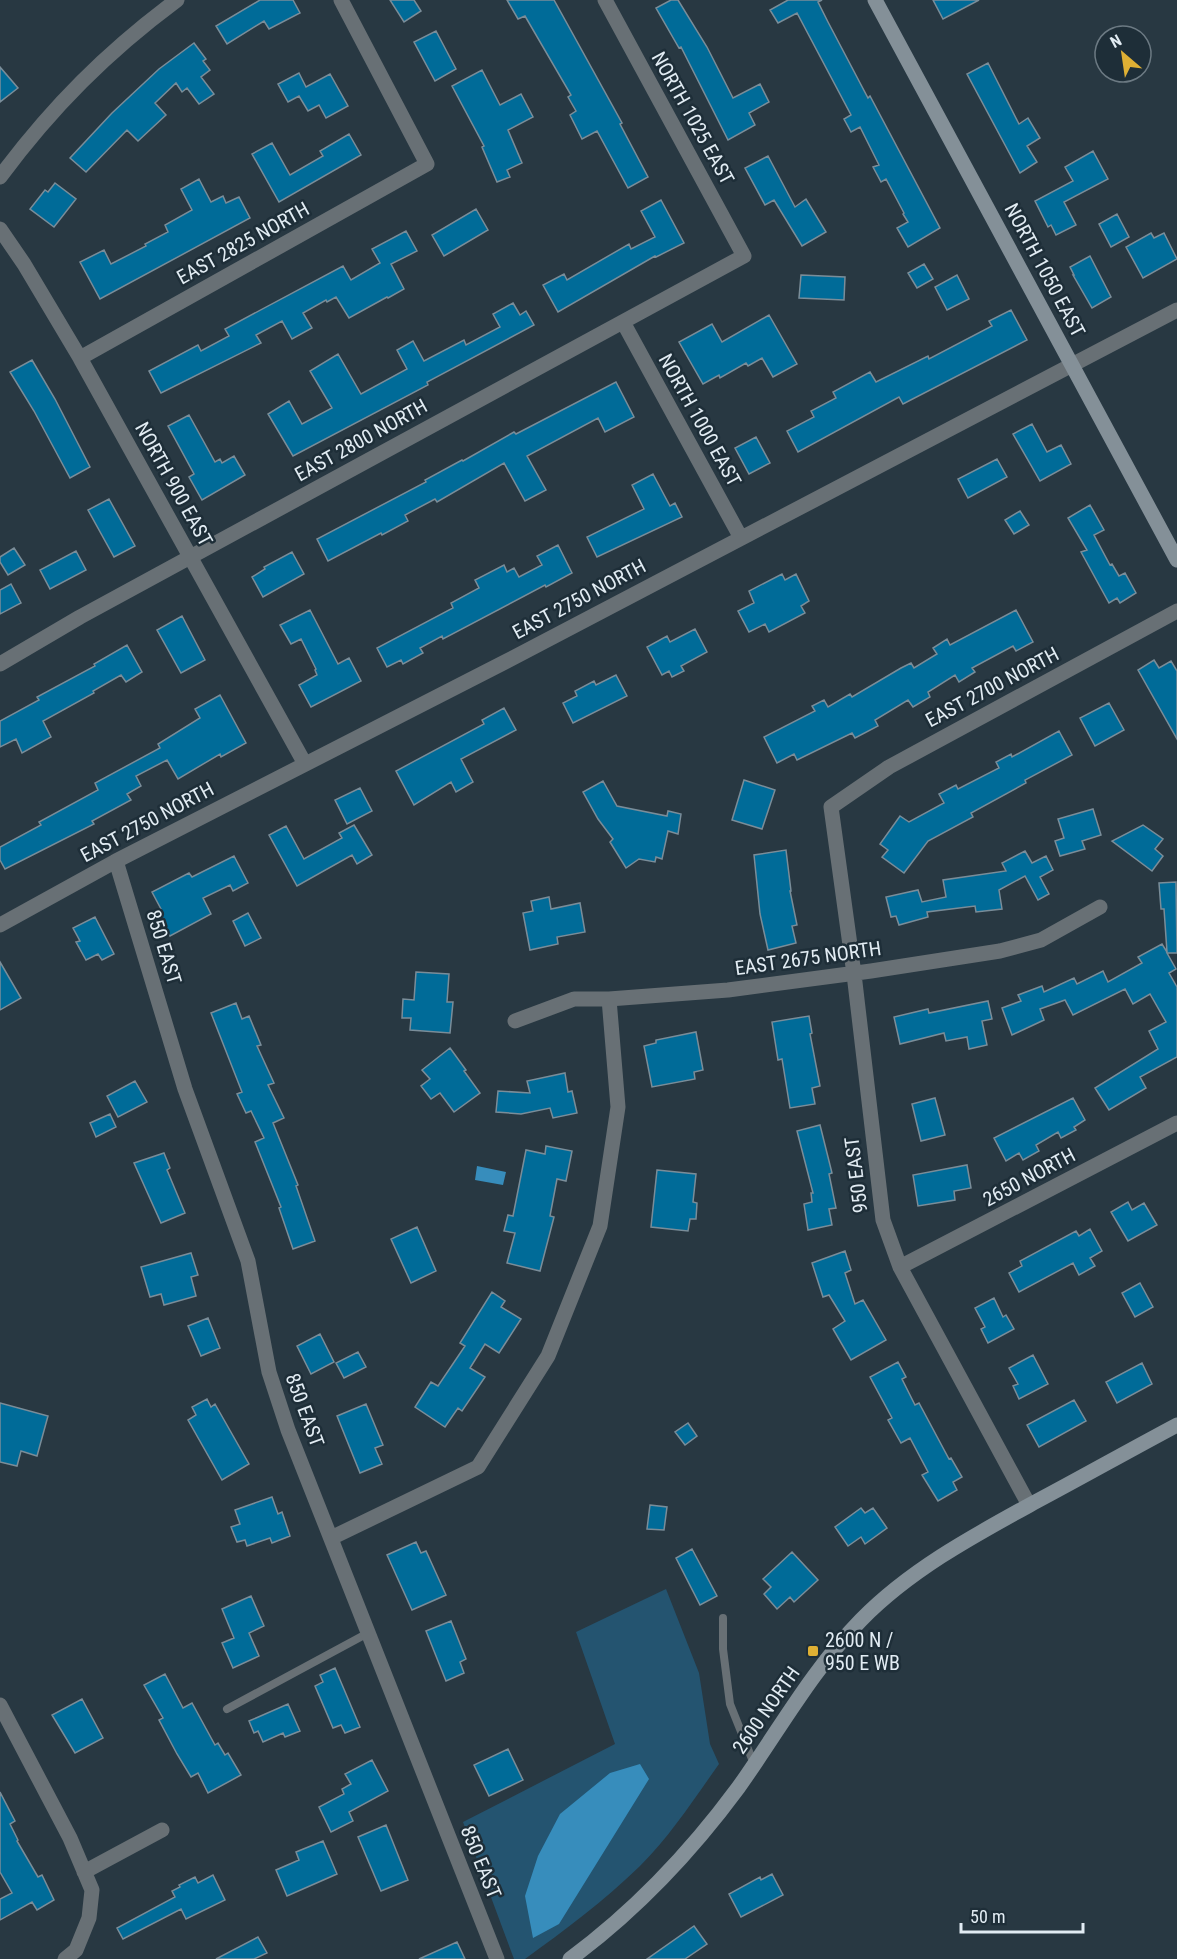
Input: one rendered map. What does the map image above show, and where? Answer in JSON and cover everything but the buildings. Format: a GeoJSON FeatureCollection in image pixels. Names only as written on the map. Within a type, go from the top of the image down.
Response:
{"type":"FeatureCollection","features":[{"type":"Feature","properties":{"kind":"main road","name":"NORTH 1050 EAST"},"geometry":{"type":"LineString","coordinates":[[875,0],[1177,560]]}},
{"type":"Feature","properties":{"kind":"main road","name":"2600 NORTH"},"geometry":{"type":"LineString","coordinates":[[570,1959],[636,1906],[688,1851],[737,1788],[801,1694],[841,1643],[886,1597],[950,1548],[1177,1425]]}},
{"type":"Feature","properties":{"kind":"street"},"geometry":{"type":"LineString","coordinates":[[0,177],[62,101],[133,33],[177,0]]}},
{"type":"Feature","properties":{"kind":"street","name":"EAST 2825 NORTH"},"geometry":{"type":"LineString","coordinates":[[80,358],[427,164],[340,0]]}},
{"type":"Feature","properties":{"kind":"street","name":"NORTH 1025 EAST"},"geometry":{"type":"LineString","coordinates":[[605,0],[744,256]]}},
{"type":"Feature","properties":{"kind":"street","name":"NORTH 900 EAST"},"geometry":{"type":"LineString","coordinates":[[0,229],[24,264],[80,358],[305,764]]}},
{"type":"Feature","properties":{"kind":"street","name":"EAST 2800 NORTH"},"geometry":{"type":"LineString","coordinates":[[0,664],[80,617],[744,256]]}},
{"type":"Feature","properties":{"kind":"street","name":"EAST 2750 NORTH"},"geometry":{"type":"LineString","coordinates":[[0,925],[116,861],[1177,310]]}},
{"type":"Feature","properties":{"kind":"street","name":"NORTH 1000 EAST"},"geometry":{"type":"LineString","coordinates":[[623,322],[741,538]]}},
{"type":"Feature","properties":{"kind":"street","name":"EAST 2700 NORTH"},"geometry":{"type":"LineString","coordinates":[[831,807],[889,767],[1177,611]]}},
{"type":"Feature","properties":{"kind":"street","name":"950 EAST"},"geometry":{"type":"LineString","coordinates":[[831,807],[854,974],[883,1220],[900,1267],[1029,1505]]}},
{"type":"Feature","properties":{"kind":"street","name":"850 EAST"},"geometry":{"type":"LineString","coordinates":[[116,861],[185,1089],[248,1261],[269,1372],[288,1430],[497,1959]]}},
{"type":"Feature","properties":{"kind":"street","name":"EAST 2675 NORTH"},"geometry":{"type":"LineString","coordinates":[[515,1021],[574,999],[609,999],[728,990],[854,974],[1000,951],[1041,940],[1100,907]]}},
{"type":"Feature","properties":{"kind":"street"},"geometry":{"type":"LineString","coordinates":[[331,1538],[478,1467],[548,1356],[600,1226],[618,1107],[609,999]]}},
{"type":"Feature","properties":{"kind":"street","name":"2650 NORTH"},"geometry":{"type":"LineString","coordinates":[[900,1267],[1177,1123]]}},
{"type":"Feature","properties":{"kind":"street"},"geometry":{"type":"LineString","coordinates":[[0,1705],[70,1838],[92,1890],[89,1918],[76,1950],[65,1959]]}},
{"type":"Feature","properties":{"kind":"street"},"geometry":{"type":"LineString","coordinates":[[84,1872],[162,1830]]}},
{"type":"Feature","properties":{"kind":"lane"},"geometry":{"type":"LineString","coordinates":[[723,1618],[723,1649],[730,1704],[754,1764]]}},
{"type":"Feature","properties":{"kind":"lane"},"geometry":{"type":"LineString","coordinates":[[227,1709],[368,1633]]}},
{"type":"Feature","properties":{"kind":"shaded area"},"geometry":{"type":"Polygon","coordinates":[[[477,1166],[506,1172],[503,1185],[475,1180],[477,1166]]]}},
{"type":"Feature","properties":{"kind":"shaded area"},"geometry":{"type":"Polygon","coordinates":[[[666,1589],[699,1673],[710,1744],[719,1764],[672,1829],[640,1866],[598,1903],[540,1948],[525,1959],[514,1959],[463,1822],[615,1744],[576,1632],[666,1589]]]}},
{"type":"Feature","properties":{"kind":"shaded area"},"geometry":{"type":"Polygon","coordinates":[[[640,1764],[649,1779],[559,1924],[533,1938],[525,1896],[538,1856],[560,1814],[610,1773],[640,1764]]]}},
{"type":"Feature","properties":{"kind":"place","name":"2600 N / 950 E WB"},"geometry":{"type":"Point","coordinates":[813,1651]}}]}
